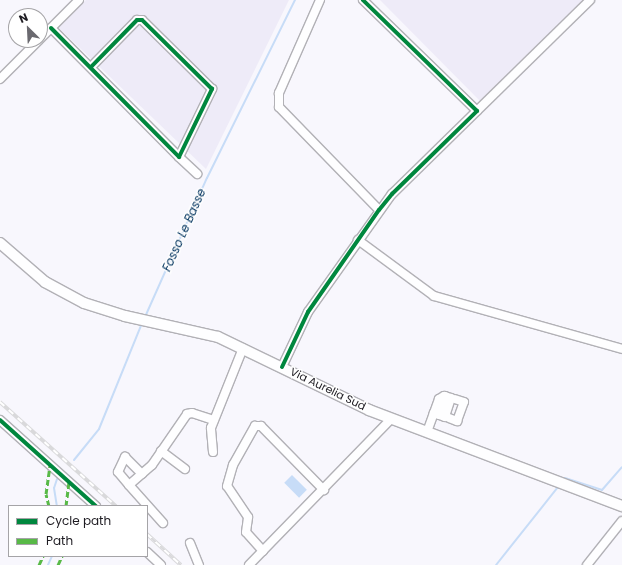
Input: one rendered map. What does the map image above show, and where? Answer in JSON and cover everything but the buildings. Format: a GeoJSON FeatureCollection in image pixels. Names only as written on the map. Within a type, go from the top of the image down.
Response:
{"type":"FeatureCollection","features":[{"type":"Feature","properties":{"kind":"main road","name":"Via Aurelia Sud"},"geometry":{"type":"LineString","coordinates":[[0,243],[26,268],[66,295],[125,316],[162,322],[203,332],[243,348],[391,419],[622,506]]}},
{"type":"Feature","properties":{"kind":"street"},"geometry":{"type":"LineString","coordinates":[[48,31],[79,0]]}},
{"type":"Feature","properties":{"kind":"street"},"geometry":{"type":"LineString","coordinates":[[320,0],[279,93],[279,107],[380,210]]}},
{"type":"Feature","properties":{"kind":"street"},"geometry":{"type":"LineString","coordinates":[[363,0],[476,111]]}},
{"type":"Feature","properties":{"kind":"street"},"geometry":{"type":"LineString","coordinates":[[282,367],[308,312],[392,194],[590,0]]}},
{"type":"Feature","properties":{"kind":"street"},"geometry":{"type":"LineString","coordinates":[[91,67],[137,20],[142,20],[212,89],[179,156]]}},
{"type":"Feature","properties":{"kind":"street"},"geometry":{"type":"LineString","coordinates":[[51,28],[197,174]]}},
{"type":"Feature","properties":{"kind":"street"},"geometry":{"type":"LineString","coordinates":[[0,79],[32,48]]}},
{"type":"Feature","properties":{"kind":"street"},"geometry":{"type":"LineString","coordinates":[[358,240],[434,296],[622,349]]}},
{"type":"Feature","properties":{"kind":"street"},"geometry":{"type":"LineString","coordinates":[[214,452],[211,428],[243,348]]}},
{"type":"Feature","properties":{"kind":"street"},"geometry":{"type":"LineString","coordinates":[[451,398],[464,402],[457,421],[442,416],[439,399],[451,398]]}},
{"type":"Feature","properties":{"kind":"street"},"geometry":{"type":"LineString","coordinates":[[427,432],[442,416],[451,398]]}},
{"type":"Feature","properties":{"kind":"street"},"geometry":{"type":"LineString","coordinates":[[129,485],[142,474],[161,451],[187,414],[192,413],[214,420]]}},
{"type":"Feature","properties":{"kind":"street"},"geometry":{"type":"LineString","coordinates":[[249,565],[324,490],[391,419]]}},
{"type":"Feature","properties":{"kind":"street"},"geometry":{"type":"LineString","coordinates":[[0,420],[95,505]]}},
{"type":"Feature","properties":{"kind":"street"},"geometry":{"type":"LineString","coordinates":[[264,550],[246,532],[248,516],[227,486],[233,465],[255,426],[261,426],[324,490]]}},
{"type":"Feature","properties":{"kind":"street"},"geometry":{"type":"LineString","coordinates":[[161,451],[185,469]]}},
{"type":"Feature","properties":{"kind":"street"},"geometry":{"type":"LineString","coordinates":[[142,474],[125,457],[118,472],[147,505]]}},
{"type":"Feature","properties":{"kind":"street"},"geometry":{"type":"LineString","coordinates":[[148,506],[163,523]]}},
{"type":"Feature","properties":{"kind":"street"},"geometry":{"type":"LineString","coordinates":[[587,565],[622,521]]}},
{"type":"Feature","properties":{"kind":"street"},"geometry":{"type":"LineString","coordinates":[[190,543],[199,565]]}},
{"type":"Feature","properties":{"kind":"street"},"geometry":{"type":"LineString","coordinates":[[148,553],[161,565]]}},
{"type":"Feature","properties":{"kind":"shaded area"},"geometry":{"type":"Polygon","coordinates":[[[86,0],[289,0],[206,169],[58,27],[86,0]]]}},
{"type":"Feature","properties":{"kind":"shaded area"},"geometry":{"type":"Polygon","coordinates":[[[380,0],[585,0],[482,103],[380,0]]]}},
{"type":"Feature","properties":{"kind":"water"},"geometry":{"type":"Polygon","coordinates":[[[292,475],[307,490],[299,498],[284,483],[292,475]]]}},
{"type":"Feature","properties":{"kind":"waterway","name":"Fosso Le Basse"},"geometry":{"type":"LineString","coordinates":[[145,317],[207,178],[295,0]]}},
{"type":"Feature","properties":{"kind":"waterway","name":"Fosso Le Basse"},"geometry":{"type":"LineString","coordinates":[[74,460],[99,429],[142,323]]}},
{"type":"Feature","properties":{"kind":"waterway"},"geometry":{"type":"LineString","coordinates":[[565,478],[602,490],[622,467]]}},
{"type":"Feature","properties":{"kind":"waterway","name":"Fosso Le Basse"},"geometry":{"type":"LineString","coordinates":[[57,479],[54,488],[57,505]]}},
{"type":"Feature","properties":{"kind":"waterway"},"geometry":{"type":"LineString","coordinates":[[496,565],[558,487]]}},
{"type":"Feature","properties":{"kind":"waterway","name":"Fosso Le Basse"},"geometry":{"type":"LineString","coordinates":[[48,565],[52,557]]}},
{"type":"Feature","properties":{"kind":"railway"},"geometry":{"type":"LineString","coordinates":[[0,402],[115,505]]}},
{"type":"Feature","properties":{"kind":"railway"},"geometry":{"type":"LineString","coordinates":[[148,535],[181,565]]}},
{"type":"Feature","properties":{"kind":"marked path"},"geometry":{"type":"LineString","coordinates":[[49,505],[46,494],[50,465]]}},
{"type":"Feature","properties":{"kind":"marked path"},"geometry":{"type":"LineString","coordinates":[[66,505],[69,482]]}},
{"type":"Feature","properties":{"kind":"marked path"},"geometry":{"type":"LineString","coordinates":[[39,565],[43,557]]}},
{"type":"Feature","properties":{"kind":"marked path"},"geometry":{"type":"LineString","coordinates":[[58,565],[62,557]]}},
{"type":"Feature","properties":{"kind":"cycle path"},"geometry":{"type":"LineString","coordinates":[[282,367],[308,312],[379,210],[392,194],[477,111],[363,0]]}},
{"type":"Feature","properties":{"kind":"cycle path"},"geometry":{"type":"LineString","coordinates":[[51,28],[179,157],[212,89],[142,20],[137,20],[91,67]]}},
{"type":"Feature","properties":{"kind":"cycle path"},"geometry":{"type":"LineString","coordinates":[[0,420],[95,505]]}}]}
